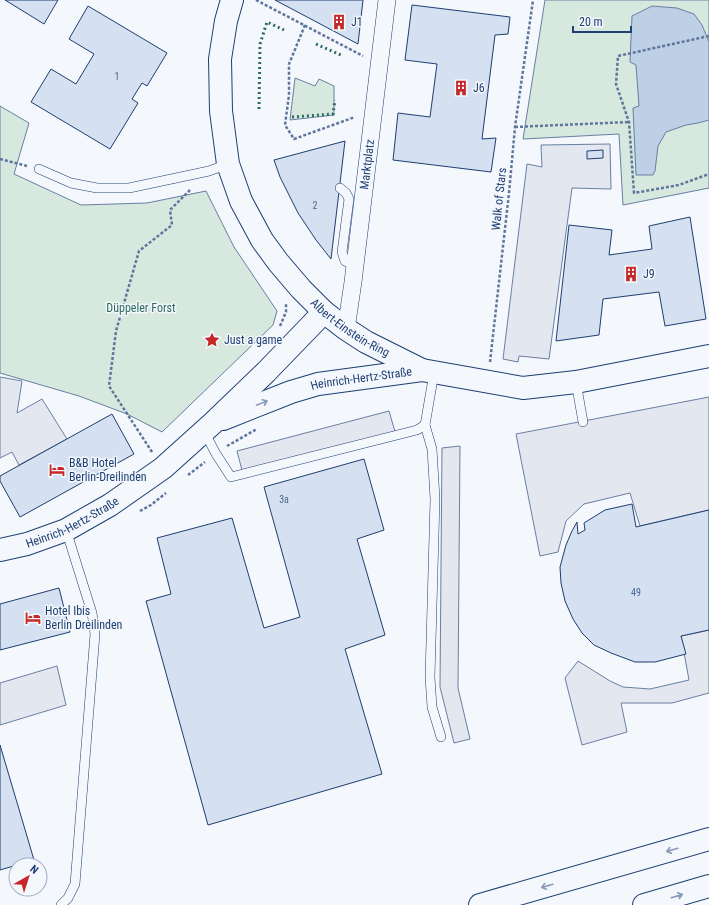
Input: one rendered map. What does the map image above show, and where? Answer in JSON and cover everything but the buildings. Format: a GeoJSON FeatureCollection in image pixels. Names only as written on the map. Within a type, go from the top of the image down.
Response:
{"type":"FeatureCollection","features":[{"type":"Feature","properties":{"kind":"main road","name":"Albert-Einstein-Ring"},"geometry":{"type":"LineString","coordinates":[[232,0],[226,21],[220,59],[219,168],[241,201],[262,240],[278,262],[301,289],[324,312],[346,329],[366,342],[428,372],[523,388],[576,382],[709,356]]}},
{"type":"Feature","properties":{"kind":"main road","name":"Heinrich-Hertz-Straße"},"geometry":{"type":"LineString","coordinates":[[0,550],[27,544],[66,530],[110,505],[163,468],[266,372],[324,312]]}},
{"type":"Feature","properties":{"kind":"main road","name":"Heinrich-Hertz-Straße"},"geometry":{"type":"LineString","coordinates":[[208,427],[291,392],[318,384],[428,372]]}},
{"type":"Feature","properties":{"kind":"main road"},"geometry":{"type":"LineString","coordinates":[[480,905],[709,839]]}},
{"type":"Feature","properties":{"kind":"main road"},"geometry":{"type":"LineString","coordinates":[[644,905],[709,886]]}},
{"type":"Feature","properties":{"kind":"street","name":"Marktplatz"},"geometry":{"type":"LineString","coordinates":[[346,329],[387,0]]}},
{"type":"Feature","properties":{"kind":"lane"},"geometry":{"type":"LineString","coordinates":[[39,169],[71,183],[97,188],[130,188],[219,168]]}},
{"type":"Feature","properties":{"kind":"lane"},"geometry":{"type":"LineString","coordinates":[[340,188],[346,192],[348,199],[342,252],[345,261],[355,266]]}},
{"type":"Feature","properties":{"kind":"lane"},"geometry":{"type":"LineString","coordinates":[[428,372],[425,425],[432,449],[438,498],[430,677],[432,707],[441,737]]}},
{"type":"Feature","properties":{"kind":"lane"},"geometry":{"type":"LineString","coordinates":[[576,382],[583,422]]}},
{"type":"Feature","properties":{"kind":"lane"},"geometry":{"type":"LineString","coordinates":[[208,427],[216,454],[231,477],[417,430],[425,425]]}},
{"type":"Feature","properties":{"kind":"lane"},"geometry":{"type":"LineString","coordinates":[[61,905],[68,898],[75,884],[95,634],[92,614],[66,530]]}},
{"type":"Feature","properties":{"kind":"path"},"geometry":{"type":"LineString","coordinates":[[256,0],[379,65]]}},
{"type":"Feature","properties":{"kind":"path","name":"Walk of Stars"},"geometry":{"type":"LineString","coordinates":[[488,382],[515,127],[533,0]]}},
{"type":"Feature","properties":{"kind":"path"},"geometry":{"type":"LineString","coordinates":[[305,25],[289,64],[289,95],[285,125],[294,139],[374,110]]}},
{"type":"Feature","properties":{"kind":"path"},"geometry":{"type":"LineString","coordinates":[[708,36],[618,56],[616,84],[629,122],[634,193],[679,185],[709,174]]}},
{"type":"Feature","properties":{"kind":"path"},"geometry":{"type":"LineString","coordinates":[[515,127],[629,122]]}},
{"type":"Feature","properties":{"kind":"path"},"geometry":{"type":"LineString","coordinates":[[0,159],[39,169]]}},
{"type":"Feature","properties":{"kind":"path"},"geometry":{"type":"LineString","coordinates":[[163,468],[109,386],[116,331],[139,251],[172,225],[170,210],[219,168]]}},
{"type":"Feature","properties":{"kind":"path"},"geometry":{"type":"LineString","coordinates":[[278,329],[286,312],[286,302]]}},
{"type":"Feature","properties":{"kind":"green space"},"geometry":{"type":"Polygon","coordinates":[[[545,0],[709,0],[709,188],[623,205],[619,134],[523,139],[545,0]]]}},
{"type":"Feature","properties":{"kind":"green space"},"geometry":{"type":"Polygon","coordinates":[[[295,78],[315,86],[319,79],[334,86],[334,115],[290,120],[295,78]]]}},
{"type":"Feature","properties":{"kind":"green space","name":"Düppeler Forst"},"geometry":{"type":"Polygon","coordinates":[[[0,106],[29,123],[14,174],[81,205],[147,203],[206,191],[234,247],[277,311],[273,325],[162,432],[127,414],[79,396],[0,373],[0,106]]]}},
{"type":"Feature","properties":{"kind":"shaded area"},"geometry":{"type":"Polygon","coordinates":[[[610,144],[611,189],[572,188],[549,359],[519,356],[518,362],[503,359],[527,164],[542,167],[541,145],[610,144]]]}},
{"type":"Feature","properties":{"kind":"shaded area"},"geometry":{"type":"Polygon","coordinates":[[[0,377],[22,381],[17,413],[42,399],[67,439],[19,465],[12,452],[0,458],[0,377]]]}},
{"type":"Feature","properties":{"kind":"shaded area"},"geometry":{"type":"Polygon","coordinates":[[[709,397],[709,510],[640,526],[630,493],[584,504],[566,521],[558,552],[540,556],[516,434],[709,397]]]}},
{"type":"Feature","properties":{"kind":"shaded area"},"geometry":{"type":"Polygon","coordinates":[[[389,411],[396,435],[243,474],[237,451],[389,411]]]}},
{"type":"Feature","properties":{"kind":"shaded area"},"geometry":{"type":"Polygon","coordinates":[[[460,446],[458,688],[470,739],[454,743],[440,687],[442,448],[460,446]]]}},
{"type":"Feature","properties":{"kind":"shaded area"},"geometry":{"type":"Polygon","coordinates":[[[709,630],[709,693],[672,703],[621,703],[627,732],[582,745],[565,678],[578,661],[610,681],[623,687],[650,689],[689,680],[681,636],[709,630]]]}},
{"type":"Feature","properties":{"kind":"shaded area"},"geometry":{"type":"Polygon","coordinates":[[[57,666],[66,705],[0,725],[0,683],[57,666]]]}},
{"type":"Feature","properties":{"kind":"water"},"geometry":{"type":"Polygon","coordinates":[[[652,6],[677,8],[694,14],[702,25],[709,42],[709,120],[686,125],[666,132],[658,146],[655,171],[653,175],[636,175],[633,108],[639,106],[636,65],[630,62],[632,16],[652,6]]]}},
{"type":"Feature","properties":{"kind":"hedge"},"geometry":{"type":"LineString","coordinates":[[259,109],[260,44],[267,22],[284,30]]}},
{"type":"Feature","properties":{"kind":"hedge"},"geometry":{"type":"LineString","coordinates":[[316,44],[343,56]]}},
{"type":"Feature","properties":{"kind":"hedge"},"geometry":{"type":"LineString","coordinates":[[292,117],[333,114],[335,100]]}},
{"type":"Feature","properties":{"kind":"place","name":"J1"},"geometry":{"type":"Point","coordinates":[339,22]}},
{"type":"Feature","properties":{"kind":"place","name":"J6"},"geometry":{"type":"Point","coordinates":[461,88]}},
{"type":"Feature","properties":{"kind":"place","name":"J9"},"geometry":{"type":"Point","coordinates":[631,274]}},
{"type":"Feature","properties":{"kind":"place","name":"Just a game"},"geometry":{"type":"Point","coordinates":[212,340]}},
{"type":"Feature","properties":{"kind":"place","name":"B&B Hotel Berlin-Dreilinden"},"geometry":{"type":"Point","coordinates":[57,470]}},
{"type":"Feature","properties":{"kind":"place","name":"Hotel Ibis Berlin Dreilinden"},"geometry":{"type":"Point","coordinates":[33,618]}}]}
